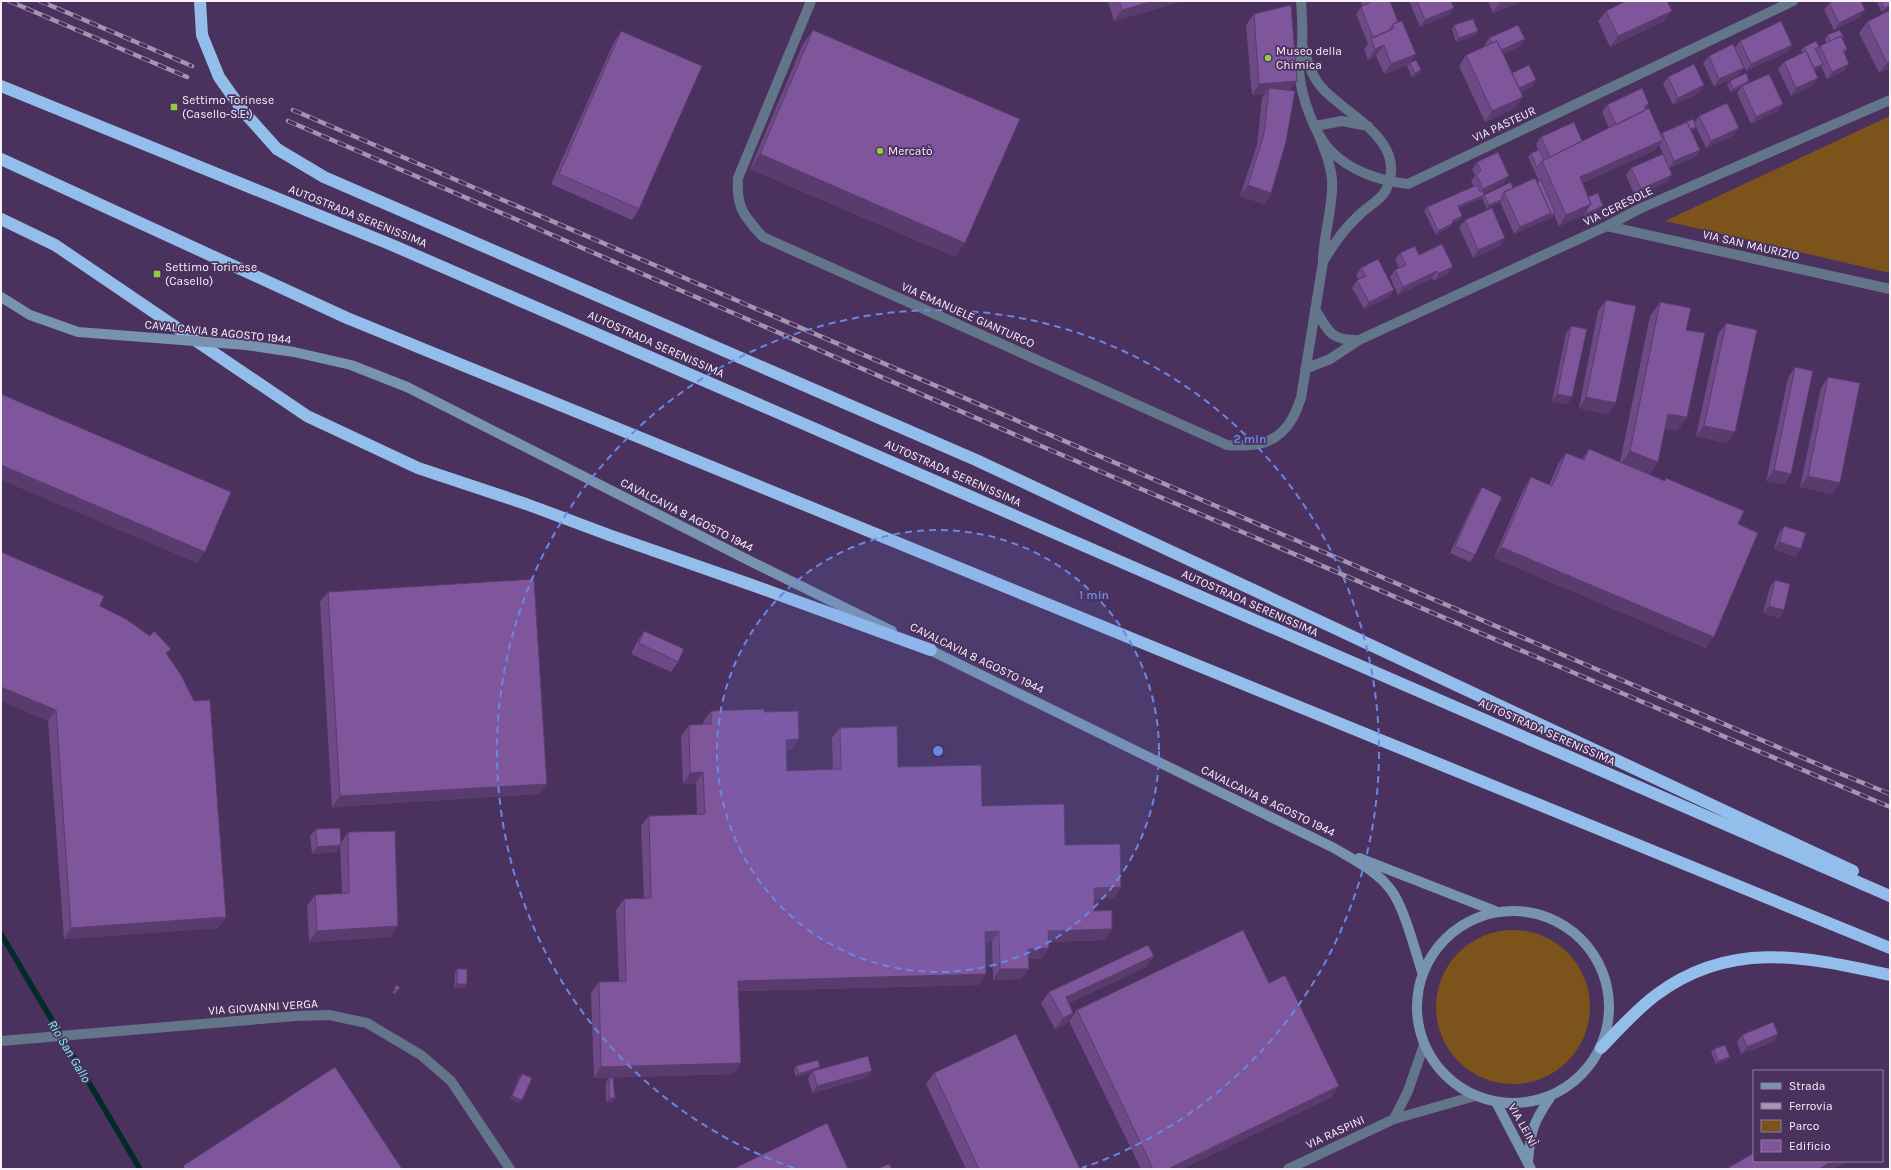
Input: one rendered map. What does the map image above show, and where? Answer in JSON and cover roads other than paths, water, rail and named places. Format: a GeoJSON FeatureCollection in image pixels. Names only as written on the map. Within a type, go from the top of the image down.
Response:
{"type":"FeatureCollection","features":[{"type":"Feature","properties":{"kind":"highway"},"geometry":{"type":"LineString","coordinates":[[200,1],[202,35],[219,77],[243,111],[277,149],[324,177],[976,460],[1890,889]]}},
{"type":"Feature","properties":{"kind":"highway","name":"AUTOSTRADA SERENISSIMA"},"geometry":{"type":"LineString","coordinates":[[1,86],[392,245],[1890,896]]}},
{"type":"Feature","properties":{"kind":"highway"},"geometry":{"type":"LineString","coordinates":[[1,159],[347,318],[1890,948]]}},
{"type":"Feature","properties":{"kind":"highway"},"geometry":{"type":"LineString","coordinates":[[1,219],[56,245],[307,416],[383,452],[418,468],[526,504],[931,650]]}},
{"type":"Feature","properties":{"kind":"highway"},"geometry":{"type":"LineString","coordinates":[[1601,1048],[1656,995],[1714,964],[1757,956],[1799,957],[1890,975]]}},
{"type":"Feature","properties":{"kind":"main road","name":"CAVALCAVIA 8 AGOSTO 1944"},"geometry":{"type":"LineString","coordinates":[[1,297],[30,315],[78,332],[246,345],[294,352],[352,365],[407,387],[754,563],[1334,848],[1495,912]]}},
{"type":"Feature","properties":{"kind":"main road","name":"CAVALCAVIA 8 AGOSTO 1944"},"geometry":{"type":"LineString","coordinates":[[1334,848],[1366,867],[1391,890],[1401,911],[1422,972]]}},
{"type":"Feature","properties":{"kind":"main road"},"geometry":{"type":"LineString","coordinates":[[1525,911],[1554,919],[1579,936],[1598,960],[1608,989],[1609,1019],[1601,1048],[1588,1068],[1572,1084],[1552,1096],[1524,1103],[1496,1102],[1475,1096],[1454,1083],[1436,1066],[1424,1045],[1417,1021],[1416,996],[1422,972],[1439,944],[1464,923],[1495,912],[1525,911]]}},
{"type":"Feature","properties":{"kind":"main road","name":"VIA LEINÌ"},"geometry":{"type":"LineString","coordinates":[[1529,1165],[1531,1131],[1537,1117],[1552,1096]]}},
{"type":"Feature","properties":{"kind":"main road","name":"VIA LEINÌ"},"geometry":{"type":"LineString","coordinates":[[1496,1102],[1529,1165]]}},
{"type":"Feature","properties":{"kind":"street","name":"VIA EMANUELE GIANTURCO"},"geometry":{"type":"LineString","coordinates":[[812,1],[738,178],[737,196],[745,217],[763,237],[1227,444],[1248,446],[1268,442],[1283,430],[1293,418],[1300,398],[1315,309]]}},
{"type":"Feature","properties":{"kind":"street"},"geometry":{"type":"LineString","coordinates":[[1302,1],[1302,43],[1314,79],[1324,91],[1368,126],[1380,138],[1388,153],[1390,167],[1389,182],[1385,192],[1350,224],[1335,241],[1323,262]]}},
{"type":"Feature","properties":{"kind":"street","name":"VIA PASTEUR"},"geometry":{"type":"LineString","coordinates":[[1302,43],[1298,69],[1300,82],[1315,126],[1329,149],[1341,159],[1371,177],[1389,182],[1408,184],[1793,1]]}},
{"type":"Feature","properties":{"kind":"street","name":"VIA CERESOLE"},"geometry":{"type":"LineString","coordinates":[[1305,368],[1330,359],[1359,340],[1607,226],[1639,209],[1890,100]]}},
{"type":"Feature","properties":{"kind":"street"},"geometry":{"type":"LineString","coordinates":[[1315,309],[1323,262],[1324,243],[1331,200],[1332,179],[1329,162],[1315,126],[1342,121],[1368,126]]}},
{"type":"Feature","properties":{"kind":"street","name":"VIA SAN MAURIZIO"},"geometry":{"type":"LineString","coordinates":[[1607,226],[1890,289]]}},
{"type":"Feature","properties":{"kind":"street","name":"VIA CERESOLE"},"geometry":{"type":"LineString","coordinates":[[1315,309],[1324,324],[1337,338],[1347,341],[1359,340]]}},
{"type":"Feature","properties":{"kind":"street","name":"VIA GIOVANNI VERGA"},"geometry":{"type":"LineString","coordinates":[[1,1041],[296,1016],[329,1015],[367,1024],[421,1055],[451,1081],[510,1169]]}},
{"type":"Feature","properties":{"kind":"street"},"geometry":{"type":"LineString","coordinates":[[1394,1119],[1408,1091],[1424,1045]]}},
{"type":"Feature","properties":{"kind":"street","name":"VIA RASPINI"},"geometry":{"type":"LineString","coordinates":[[1288,1169],[1394,1119],[1475,1096]]}},
{"type":"Feature","properties":{"kind":"waterway","name":"Rio San Gallo"},"geometry":{"type":"LineString","coordinates":[[1,934],[140,1169]]}},
{"type":"Feature","properties":{"kind":"railway"},"geometry":{"type":"LineString","coordinates":[[9,1],[187,77]]}},
{"type":"Feature","properties":{"kind":"railway"},"geometry":{"type":"LineString","coordinates":[[40,1],[192,66]]}},
{"type":"Feature","properties":{"kind":"railway"},"geometry":{"type":"LineString","coordinates":[[293,110],[1890,794]]}},
{"type":"Feature","properties":{"kind":"railway"},"geometry":{"type":"LineString","coordinates":[[288,121],[1127,483],[1890,807]]}},
{"type":"Feature","properties":{"kind":"place","name":"Museo della Chimica"},"geometry":{"type":"Point","coordinates":[1268,58]}},
{"type":"Feature","properties":{"kind":"place","name":"Settimo Torinese (Casello-S.E.)"},"geometry":{"type":"Point","coordinates":[174,107]}},
{"type":"Feature","properties":{"kind":"place","name":"Mercatò"},"geometry":{"type":"Point","coordinates":[880,151]}},
{"type":"Feature","properties":{"kind":"place","name":"Settimo Torinese (Casello)"},"geometry":{"type":"Point","coordinates":[157,274]}}]}
